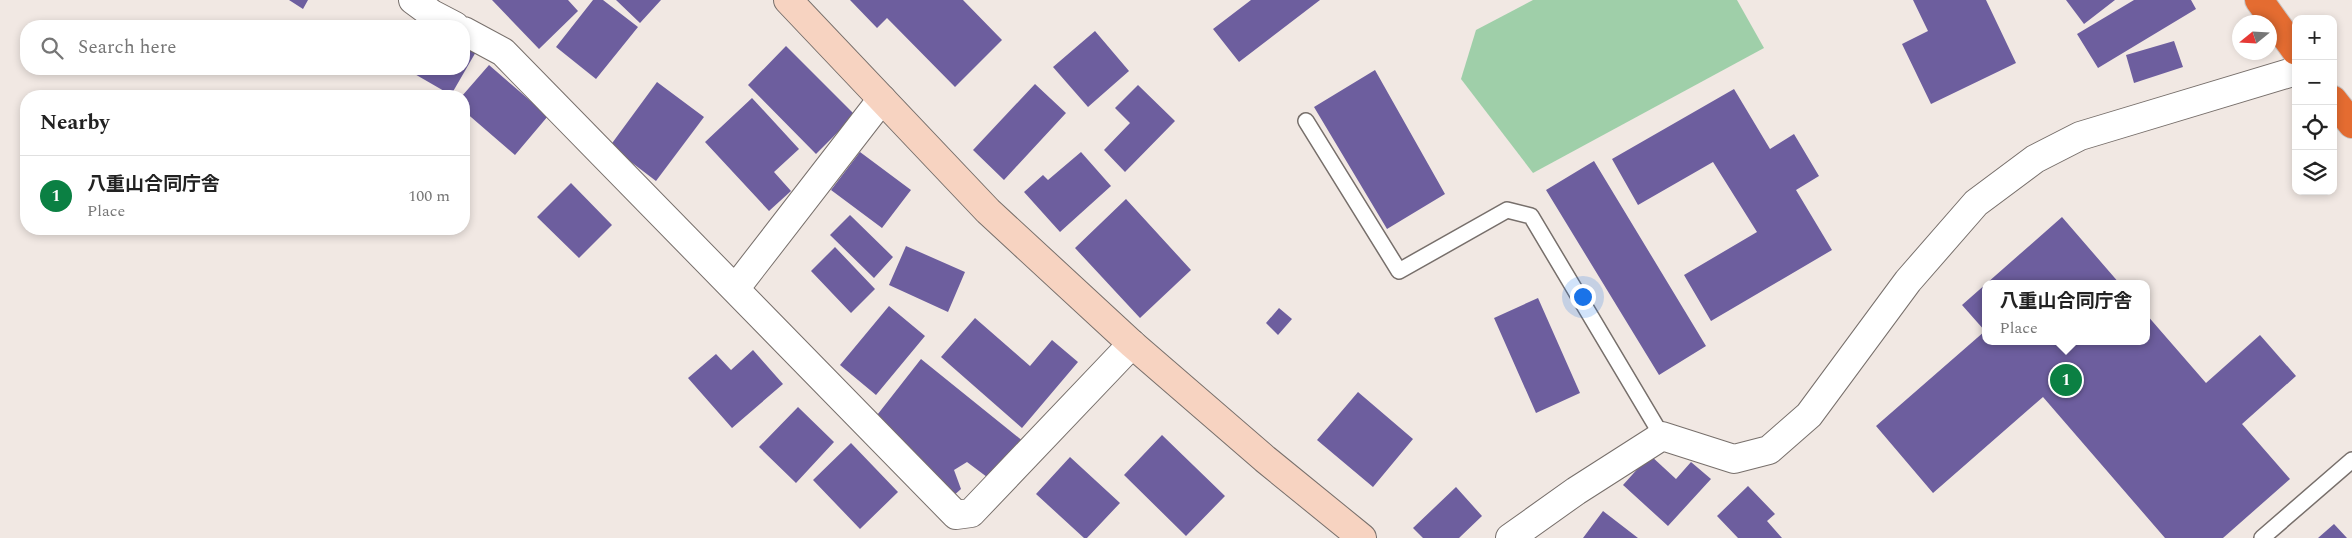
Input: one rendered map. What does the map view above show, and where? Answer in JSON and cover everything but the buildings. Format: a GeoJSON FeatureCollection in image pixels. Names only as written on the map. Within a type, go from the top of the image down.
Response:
{"type":"FeatureCollection","features":[{"type":"Feature","properties":{"kind":"highway"},"geometry":{"type":"LineString","coordinates":[[2259,0],[2292,45]]}},
{"type":"Feature","properties":{"kind":"highway"},"geometry":{"type":"LineString","coordinates":[[2337,105],[2352,124]]}},
{"type":"Feature","properties":{"kind":"street"},"geometry":{"type":"LineString","coordinates":[[413,0],[444,20]]}},
{"type":"Feature","properties":{"kind":"street"},"geometry":{"type":"LineString","coordinates":[[788,0],[988,211],[1132,344],[1265,459],[1362,538]]}},
{"type":"Feature","properties":{"kind":"street"},"geometry":{"type":"LineString","coordinates":[[470,34],[503,52],[956,515],[971,513],[1132,344]]}},
{"type":"Feature","properties":{"kind":"street"},"geometry":{"type":"LineString","coordinates":[[1510,538],[1576,491],[1662,436],[1734,459],[1769,450],[1808,415],[1908,281],[1976,203],[2035,159],[2080,136],[2292,72]]}},
{"type":"Feature","properties":{"kind":"street"},"geometry":{"type":"LineString","coordinates":[[735,289],[882,99]]}},
{"type":"Feature","properties":{"kind":"lane"},"geometry":{"type":"LineString","coordinates":[[1306,121],[1399,272],[1507,210],[1531,216],[1662,436]]}},
{"type":"Feature","properties":{"kind":"lane"},"geometry":{"type":"LineString","coordinates":[[2262,538],[2352,460]]}},
{"type":"Feature","properties":{"kind":"green space"},"geometry":{"type":"Polygon","coordinates":[[[1533,0],[1737,0],[1764,48],[1533,173],[1461,79],[1476,30],[1533,0]]]}},
{"type":"Feature","properties":{"kind":"place","name":"八重山合同庁舎"},"geometry":{"type":"Point","coordinates":[2066,380]}}]}
